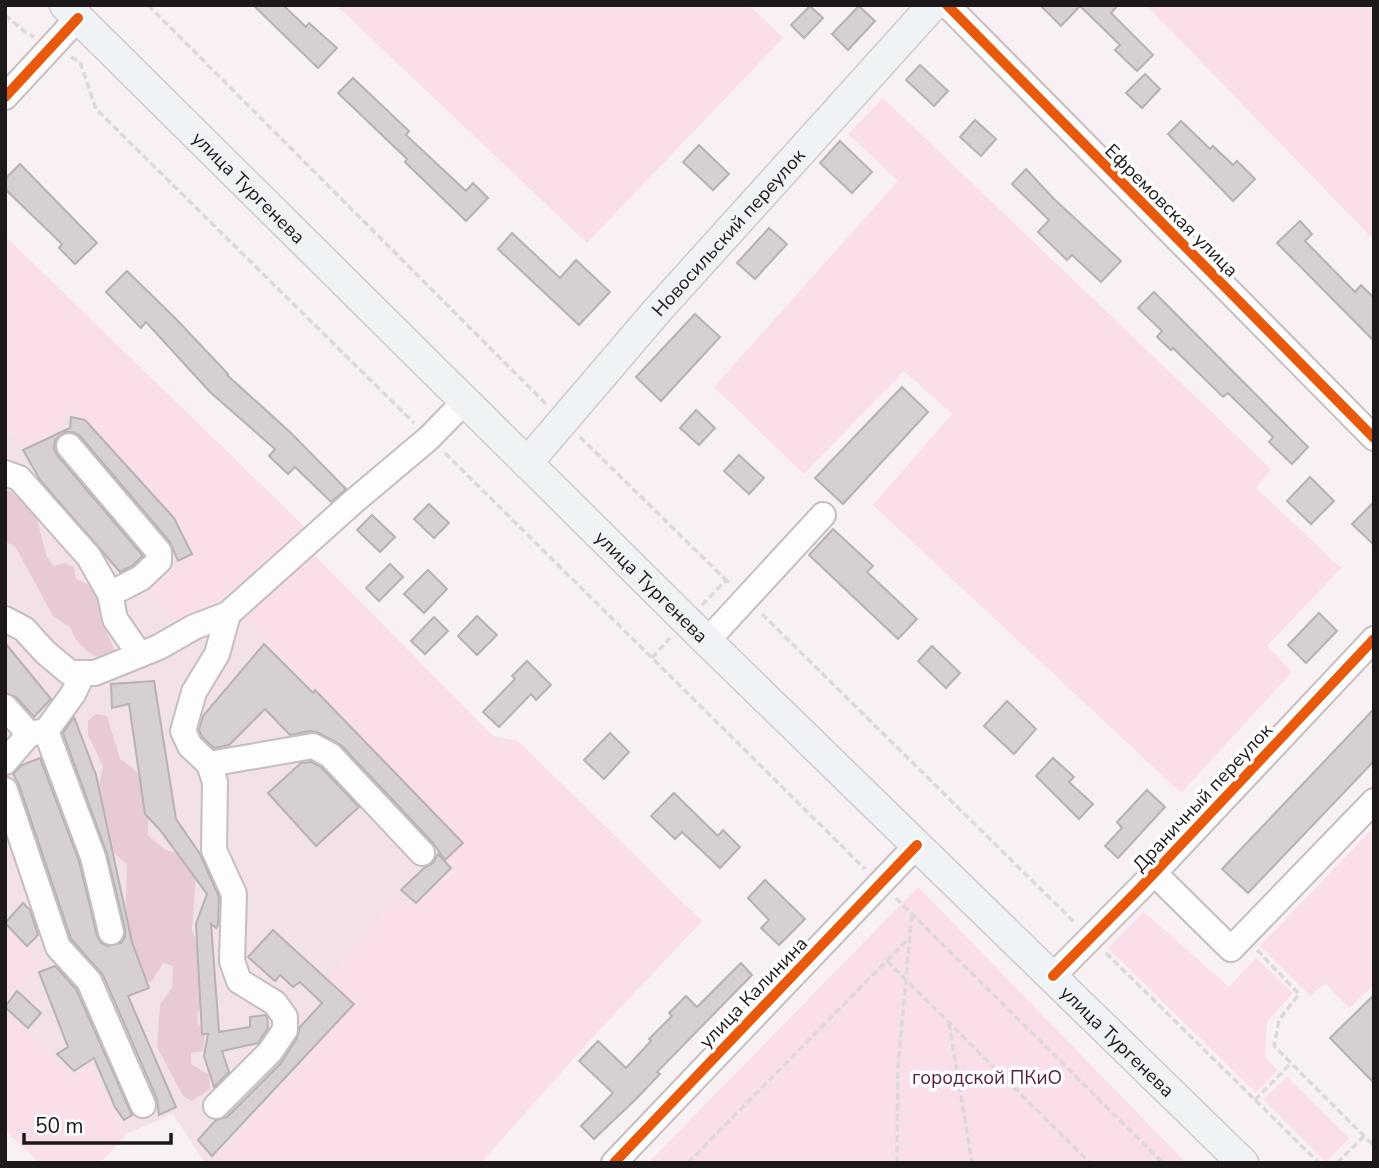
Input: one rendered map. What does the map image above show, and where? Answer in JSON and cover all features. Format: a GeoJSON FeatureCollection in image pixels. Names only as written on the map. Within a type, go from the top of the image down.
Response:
{"type":"FeatureCollection","features":[{"type":"Feature","properties":{"kind":"main road","name":"Новосильский переулок"},"geometry":{"type":"LineString","coordinates":[[527,463],[656,312],[933,5]]}},
{"type":"Feature","properties":{"kind":"main road","name":"улица Тургенева"},"geometry":{"type":"LineString","coordinates":[[72,12],[696,631],[1243,1163]]}},
{"type":"Feature","properties":{"kind":"street","name":"Ефремовская улица"},"geometry":{"type":"LineString","coordinates":[[947,5],[1374,438]]}},
{"type":"Feature","properties":{"kind":"street"},"geometry":{"type":"LineString","coordinates":[[5,97],[52,47],[72,12]]}},
{"type":"Feature","properties":{"kind":"street"},"geometry":{"type":"LineString","coordinates":[[5,619],[24,629],[45,652],[70,673],[95,673],[159,648],[194,627],[228,614],[429,438],[466,400]]}},
{"type":"Feature","properties":{"kind":"street"},"geometry":{"type":"LineString","coordinates":[[69,446],[159,552],[159,561],[141,578],[110,594]]}},
{"type":"Feature","properties":{"kind":"street"},"geometry":{"type":"LineString","coordinates":[[5,473],[19,478],[89,558],[110,594],[115,619],[140,655]]}},
{"type":"Feature","properties":{"kind":"street"},"geometry":{"type":"LineString","coordinates":[[696,631],[746,599],[823,515]]}},
{"type":"Feature","properties":{"kind":"street"},"geometry":{"type":"LineString","coordinates":[[216,1106],[270,1052],[285,1030],[285,1017],[275,1003],[239,981],[232,961],[234,894],[214,850],[215,782],[209,764],[190,746],[183,731],[194,692],[217,654],[228,614]]}},
{"type":"Feature","properties":{"kind":"street","name":"Драничный переулок"},"geometry":{"type":"LineString","coordinates":[[1053,976],[1374,639]]}},
{"type":"Feature","properties":{"kind":"street"},"geometry":{"type":"LineString","coordinates":[[5,762],[38,733],[73,694],[83,673]]}},
{"type":"Feature","properties":{"kind":"street"},"geometry":{"type":"LineString","coordinates":[[5,706],[38,733],[93,857],[111,932]]}},
{"type":"Feature","properties":{"kind":"street"},"geometry":{"type":"LineString","coordinates":[[209,764],[313,746],[330,755],[422,853]]}},
{"type":"Feature","properties":{"kind":"street"},"geometry":{"type":"LineString","coordinates":[[5,790],[58,947],[89,981],[144,1105]]}},
{"type":"Feature","properties":{"kind":"street"},"geometry":{"type":"LineString","coordinates":[[1154,873],[1231,949],[1374,801]]}},
{"type":"Feature","properties":{"kind":"street","name":"улица Калинина"},"geometry":{"type":"LineString","coordinates":[[614,1163],[917,845]]}},
{"type":"Feature","properties":{"kind":"path"},"geometry":{"type":"LineString","coordinates":[[148,5],[564,422],[1319,1163]]}},
{"type":"Feature","properties":{"kind":"path"},"geometry":{"type":"LineString","coordinates":[[5,15],[24,32],[80,62],[96,108],[1163,1163]]}},
{"type":"Feature","properties":{"kind":"path"},"geometry":{"type":"LineString","coordinates":[[652,658],[696,631],[726,580]]}},
{"type":"Feature","properties":{"kind":"path"},"geometry":{"type":"LineString","coordinates":[[897,1163],[898,1066],[912,913]]}},
{"type":"Feature","properties":{"kind":"path"},"geometry":{"type":"LineString","coordinates":[[1244,936],[1299,994],[1279,1020],[1274,1046],[1374,1146]]}},
{"type":"Feature","properties":{"kind":"path"},"geometry":{"type":"LineString","coordinates":[[688,1163],[909,938]]}},
{"type":"Feature","properties":{"kind":"path"},"geometry":{"type":"LineString","coordinates":[[887,961],[1090,1163]]}},
{"type":"Feature","properties":{"kind":"path"},"geometry":{"type":"LineString","coordinates":[[948,1022],[972,1163]]}},
{"type":"Feature","properties":{"kind":"path"},"geometry":{"type":"LineString","coordinates":[[1255,1100],[1291,1063]]}},
{"type":"Feature","properties":{"kind":"path"},"geometry":{"type":"LineString","coordinates":[[1336,1163],[1364,1136]]}},
{"type":"Feature","properties":{"kind":"shaded area"},"geometry":{"type":"Polygon","coordinates":[[[73,410],[174,518],[194,552],[178,624],[225,597],[463,843],[456,869],[411,908],[395,898],[330,978],[354,1004],[213,1163],[205,1163],[173,1114],[128,1133],[111,1109],[92,1063],[73,1077],[5,1010],[5,1000],[38,965],[5,927],[5,437],[14,432],[20,447],[51,433],[73,410]]]}},
{"type":"Feature","properties":{"kind":"shaded area"},"geometry":{"type":"Polygon","coordinates":[[[5,491],[11,491],[35,512],[47,557],[54,566],[64,563],[74,567],[76,579],[96,588],[102,621],[115,651],[110,662],[86,650],[71,628],[53,616],[15,546],[5,542],[5,491]]]}},
{"type":"Feature","properties":{"kind":"shaded area"},"geometry":{"type":"Polygon","coordinates":[[[96,714],[107,716],[120,759],[139,775],[144,783],[148,800],[148,835],[164,849],[186,856],[196,875],[192,930],[211,980],[198,1012],[197,1023],[206,1030],[203,1051],[191,1053],[191,1064],[209,1075],[210,1089],[192,1101],[183,1096],[157,1047],[160,1005],[172,988],[173,966],[163,963],[151,982],[141,980],[125,941],[127,865],[103,842],[97,797],[103,766],[88,735],[88,721],[96,714]]]}},
{"type":"Feature","properties":{"kind":"green space"},"geometry":{"type":"Polygon","coordinates":[[[336,5],[749,5],[783,38],[587,243],[336,5]]]}},
{"type":"Feature","properties":{"kind":"green space"},"geometry":{"type":"Polygon","coordinates":[[[1146,5],[1374,5],[1374,240],[1146,5]]]}},
{"type":"Feature","properties":{"kind":"green space"},"geometry":{"type":"Polygon","coordinates":[[[883,98],[1271,469],[1256,488],[1341,568],[1267,646],[1292,672],[1181,793],[873,505],[952,414],[904,371],[804,474],[714,387],[898,181],[848,134],[883,98]]]}},
{"type":"Feature","properties":{"kind":"green space"},"geometry":{"type":"Polygon","coordinates":[[[5,236],[309,531],[225,597],[178,624],[150,591],[194,552],[174,518],[73,411],[51,433],[20,448],[14,432],[5,437],[5,236]]]}},
{"type":"Feature","properties":{"kind":"green space"},"geometry":{"type":"Polygon","coordinates":[[[312,553],[493,736],[518,741],[702,921],[592,1038],[481,1163],[213,1163],[354,1004],[329,979],[395,898],[411,908],[456,870],[445,860],[463,843],[245,618],[312,553]]]}},
{"type":"Feature","properties":{"kind":"green space"},"geometry":{"type":"Polygon","coordinates":[[[1374,827],[1374,985],[1349,1008],[1325,983],[1310,996],[1260,946],[1374,827]]]}},
{"type":"Feature","properties":{"kind":"green space","name":"городской ПКиО"},"geometry":{"type":"Polygon","coordinates":[[[918,887],[1186,1163],[648,1163],[918,887]]]}},
{"type":"Feature","properties":{"kind":"green space"},"geometry":{"type":"Polygon","coordinates":[[[1144,912],[1229,987],[1256,958],[1293,993],[1267,1022],[1265,1057],[1277,1070],[1256,1093],[1108,948],[1144,912]]]}},
{"type":"Feature","properties":{"kind":"green space"},"geometry":{"type":"Polygon","coordinates":[[[5,927],[38,965],[5,1000],[5,927]]]}},
{"type":"Feature","properties":{"kind":"green space"},"geometry":{"type":"Polygon","coordinates":[[[5,1010],[73,1077],[92,1062],[111,1109],[128,1133],[100,1163],[39,1163],[5,1130],[5,1010]]]}},
{"type":"Feature","properties":{"kind":"green space"},"geometry":{"type":"Polygon","coordinates":[[[1287,1077],[1349,1138],[1326,1162],[1263,1099],[1287,1077]]]}},
{"type":"Feature","properties":{"kind":"building"},"geometry":{"type":"Polygon","coordinates":[[[253,5],[283,5],[306,27],[309,23],[337,48],[318,68],[253,5]]]}},
{"type":"Feature","properties":{"kind":"building"},"geometry":{"type":"Polygon","coordinates":[[[1040,5],[1118,5],[1111,13],[1153,55],[1137,71],[1115,50],[1120,45],[1080,6],[1061,26],[1040,5]]]}},
{"type":"Feature","properties":{"kind":"building"},"geometry":{"type":"Polygon","coordinates":[[[810,6],[823,18],[804,38],[791,25],[810,6]]]}},
{"type":"Feature","properties":{"kind":"building"},"geometry":{"type":"Polygon","coordinates":[[[859,6],[875,21],[848,50],[832,34],[859,6]]]}},
{"type":"Feature","properties":{"kind":"building"},"geometry":{"type":"Polygon","coordinates":[[[920,65],[948,91],[934,106],[906,80],[920,65]]]}},
{"type":"Feature","properties":{"kind":"building"},"geometry":{"type":"Polygon","coordinates":[[[1145,74],[1160,89],[1142,108],[1126,93],[1145,74]]]}},
{"type":"Feature","properties":{"kind":"building"},"geometry":{"type":"Polygon","coordinates":[[[353,78],[409,131],[406,135],[466,191],[473,183],[488,198],[466,221],[405,162],[407,159],[338,93],[353,78]]]}},
{"type":"Feature","properties":{"kind":"building"},"geometry":{"type":"Polygon","coordinates":[[[975,120],[996,139],[981,156],[960,137],[975,120]]]}},
{"type":"Feature","properties":{"kind":"building"},"geometry":{"type":"Polygon","coordinates":[[[1181,121],[1210,149],[1213,146],[1233,165],[1237,161],[1255,179],[1233,201],[1168,134],[1181,121]]]}},
{"type":"Feature","properties":{"kind":"building"},"geometry":{"type":"Polygon","coordinates":[[[840,141],[872,172],[852,193],[820,163],[840,141]]]}},
{"type":"Feature","properties":{"kind":"building"},"geometry":{"type":"Polygon","coordinates":[[[699,145],[729,174],[713,190],[683,162],[699,145]]]}},
{"type":"Feature","properties":{"kind":"building"},"geometry":{"type":"Polygon","coordinates":[[[20,164],[97,243],[75,264],[59,248],[62,244],[5,189],[5,179],[20,164]]]}},
{"type":"Feature","properties":{"kind":"building"},"geometry":{"type":"Polygon","coordinates":[[[1026,169],[1121,261],[1101,282],[1072,255],[1067,260],[1038,232],[1049,220],[1012,184],[1026,169]]]}},
{"type":"Feature","properties":{"kind":"building"},"geometry":{"type":"Polygon","coordinates":[[[1300,221],[1312,234],[1305,241],[1355,292],[1361,285],[1374,298],[1374,341],[1277,243],[1300,221]]]}},
{"type":"Feature","properties":{"kind":"building"},"geometry":{"type":"Polygon","coordinates":[[[769,228],[787,244],[755,279],[737,263],[769,228]]]}},
{"type":"Feature","properties":{"kind":"building"},"geometry":{"type":"Polygon","coordinates":[[[512,233],[560,278],[576,260],[610,292],[579,325],[498,249],[512,233]]]}},
{"type":"Feature","properties":{"kind":"building"},"geometry":{"type":"Polygon","coordinates":[[[127,271],[227,375],[291,433],[346,489],[331,502],[295,467],[288,474],[269,456],[275,449],[210,392],[146,322],[141,328],[106,292],[127,271]]]}},
{"type":"Feature","properties":{"kind":"building"},"geometry":{"type":"Polygon","coordinates":[[[1154,292],[1308,447],[1292,464],[1269,442],[1273,437],[1228,393],[1223,397],[1173,348],[1171,350],[1157,337],[1162,331],[1138,308],[1154,292]]]}},
{"type":"Feature","properties":{"kind":"building"},"geometry":{"type":"Polygon","coordinates":[[[695,314],[720,337],[661,401],[636,377],[695,314]]]}},
{"type":"Feature","properties":{"kind":"building"},"geometry":{"type":"Polygon","coordinates":[[[902,387],[928,412],[843,504],[815,478],[902,387]]]}},
{"type":"Feature","properties":{"kind":"building"},"geometry":{"type":"Polygon","coordinates":[[[696,410],[715,428],[699,445],[680,428],[696,410]]]}},
{"type":"Feature","properties":{"kind":"building"},"geometry":{"type":"Polygon","coordinates":[[[71,417],[85,420],[174,518],[192,554],[178,561],[170,542],[80,436],[66,432],[55,440],[57,455],[143,556],[120,572],[40,480],[23,450],[70,428],[71,417]]]}},
{"type":"Feature","properties":{"kind":"building"},"geometry":{"type":"Polygon","coordinates":[[[739,455],[764,478],[749,494],[724,471],[739,455]]]}},
{"type":"Feature","properties":{"kind":"building"},"geometry":{"type":"Polygon","coordinates":[[[1310,477],[1334,501],[1311,524],[1287,501],[1310,477]]]}},
{"type":"Feature","properties":{"kind":"building"},"geometry":{"type":"Polygon","coordinates":[[[1374,502],[1374,545],[1352,524],[1374,502]]]}},
{"type":"Feature","properties":{"kind":"building"},"geometry":{"type":"Polygon","coordinates":[[[429,504],[449,523],[434,538],[414,519],[429,504]]]}},
{"type":"Feature","properties":{"kind":"building"},"geometry":{"type":"Polygon","coordinates":[[[372,515],[395,537],[380,552],[357,530],[372,515]]]}},
{"type":"Feature","properties":{"kind":"building"},"geometry":{"type":"Polygon","coordinates":[[[833,529],[873,566],[867,572],[917,619],[898,639],[809,555],[833,529]]]}},
{"type":"Feature","properties":{"kind":"building"},"geometry":{"type":"Polygon","coordinates":[[[390,564],[403,577],[379,601],[366,588],[390,564]]]}},
{"type":"Feature","properties":{"kind":"building"},"geometry":{"type":"Polygon","coordinates":[[[428,570],[447,589],[424,613],[404,594],[428,570]]]}},
{"type":"Feature","properties":{"kind":"building"},"geometry":{"type":"Polygon","coordinates":[[[1319,613],[1337,631],[1306,663],[1288,645],[1319,613]]]}},
{"type":"Feature","properties":{"kind":"building"},"geometry":{"type":"Polygon","coordinates":[[[477,616],[497,635],[477,655],[458,636],[477,616]]]}},
{"type":"Feature","properties":{"kind":"building"},"geometry":{"type":"Polygon","coordinates":[[[434,617],[448,631],[425,654],[411,641],[434,617]]]}},
{"type":"Feature","properties":{"kind":"building"},"geometry":{"type":"Polygon","coordinates":[[[5,643],[51,699],[34,717],[16,697],[5,693],[5,643]]]}},
{"type":"Feature","properties":{"kind":"building"},"geometry":{"type":"Polygon","coordinates":[[[264,644],[313,693],[315,690],[463,843],[445,860],[433,843],[341,745],[319,733],[310,731],[290,735],[265,709],[229,745],[214,748],[202,737],[199,730],[203,716],[264,644]]]}},
{"type":"Feature","properties":{"kind":"building"},"geometry":{"type":"Polygon","coordinates":[[[932,646],[960,673],[946,688],[918,661],[932,646]]]}},
{"type":"Feature","properties":{"kind":"building"},"geometry":{"type":"Polygon","coordinates":[[[527,661],[551,685],[536,700],[531,694],[499,727],[483,712],[515,679],[512,676],[527,661]]]}},
{"type":"Feature","properties":{"kind":"building"},"geometry":{"type":"Polygon","coordinates":[[[154,681],[176,819],[200,854],[219,897],[218,925],[216,928],[211,924],[219,1032],[250,1027],[250,1017],[267,1017],[268,1028],[258,1043],[222,1051],[229,1072],[214,1087],[204,1056],[208,1034],[202,1034],[196,924],[207,894],[145,814],[129,704],[112,708],[111,684],[154,681]]]}},
{"type":"Feature","properties":{"kind":"building"},"geometry":{"type":"Polygon","coordinates":[[[1007,701],[1036,729],[1014,754],[984,726],[1007,701]]]}},
{"type":"Feature","properties":{"kind":"building"},"geometry":{"type":"Polygon","coordinates":[[[1374,709],[1374,761],[1248,893],[1222,869],[1374,709]]]}},
{"type":"Feature","properties":{"kind":"building"},"geometry":{"type":"Polygon","coordinates":[[[74,717],[96,775],[132,942],[149,988],[128,996],[176,1107],[159,1115],[157,1099],[103,975],[71,939],[13,774],[22,765],[40,758],[79,861],[97,936],[101,943],[107,946],[121,943],[125,937],[125,929],[107,854],[63,733],[74,717]]]}},
{"type":"Feature","properties":{"kind":"building"},"geometry":{"type":"Polygon","coordinates":[[[610,733],[629,752],[604,779],[584,760],[610,733]]]}},
{"type":"Feature","properties":{"kind":"building"},"geometry":{"type":"Polygon","coordinates":[[[1053,758],[1074,777],[1069,782],[1093,804],[1079,819],[1036,776],[1053,758]]]}},
{"type":"Feature","properties":{"kind":"building"},"geometry":{"type":"Polygon","coordinates":[[[311,762],[321,767],[359,807],[316,846],[268,793],[301,763],[311,762]]]}},
{"type":"Feature","properties":{"kind":"building"},"geometry":{"type":"Polygon","coordinates":[[[1147,790],[1165,807],[1118,858],[1105,846],[1122,828],[1117,822],[1147,790]]]}},
{"type":"Feature","properties":{"kind":"building"},"geometry":{"type":"Polygon","coordinates":[[[674,793],[718,836],[723,830],[740,847],[720,868],[682,832],[675,839],[651,816],[674,793]]]}},
{"type":"Feature","properties":{"kind":"building"},"geometry":{"type":"Polygon","coordinates":[[[438,854],[451,868],[416,903],[401,890],[433,863],[438,854]]]}},
{"type":"Feature","properties":{"kind":"building"},"geometry":{"type":"Polygon","coordinates":[[[765,880],[805,919],[779,945],[761,928],[769,920],[748,898],[765,880]]]}},
{"type":"Feature","properties":{"kind":"building"},"geometry":{"type":"Polygon","coordinates":[[[23,903],[30,910],[38,935],[27,946],[5,923],[23,903]]]}},
{"type":"Feature","properties":{"kind":"building"},"geometry":{"type":"Polygon","coordinates":[[[273,930],[354,1004],[212,1156],[198,1140],[216,1120],[227,1117],[281,1063],[297,1038],[300,1027],[322,1003],[300,982],[293,987],[280,975],[275,981],[248,957],[273,930]]]}},
{"type":"Feature","properties":{"kind":"building"},"geometry":{"type":"Polygon","coordinates":[[[741,963],[752,975],[657,1072],[660,1074],[637,1098],[594,1139],[581,1126],[613,1093],[579,1061],[598,1041],[626,1068],[672,1016],[669,1013],[686,996],[697,1007],[741,963]]]}},
{"type":"Feature","properties":{"kind":"building"},"geometry":{"type":"Polygon","coordinates":[[[55,966],[76,989],[132,1115],[124,1120],[115,1107],[94,1058],[74,1071],[57,1054],[68,1047],[39,972],[55,966]]]}},
{"type":"Feature","properties":{"kind":"building"},"geometry":{"type":"Polygon","coordinates":[[[17,991],[41,1013],[28,1028],[5,1007],[17,991]]]}},
{"type":"Feature","properties":{"kind":"building"},"geometry":{"type":"Polygon","coordinates":[[[1374,995],[1374,1083],[1330,1038],[1374,995]]]}},
{"type":"Feature","properties":{"kind":"cycle path"},"geometry":{"type":"LineString","coordinates":[[947,5],[1374,438]]}},
{"type":"Feature","properties":{"kind":"cycle path"},"geometry":{"type":"LineString","coordinates":[[5,97],[78,18]]}},
{"type":"Feature","properties":{"kind":"cycle path"},"geometry":{"type":"LineString","coordinates":[[1053,976],[1141,887],[1374,639]]}},
{"type":"Feature","properties":{"kind":"cycle path"},"geometry":{"type":"LineString","coordinates":[[614,1163],[917,845]]}}]}
